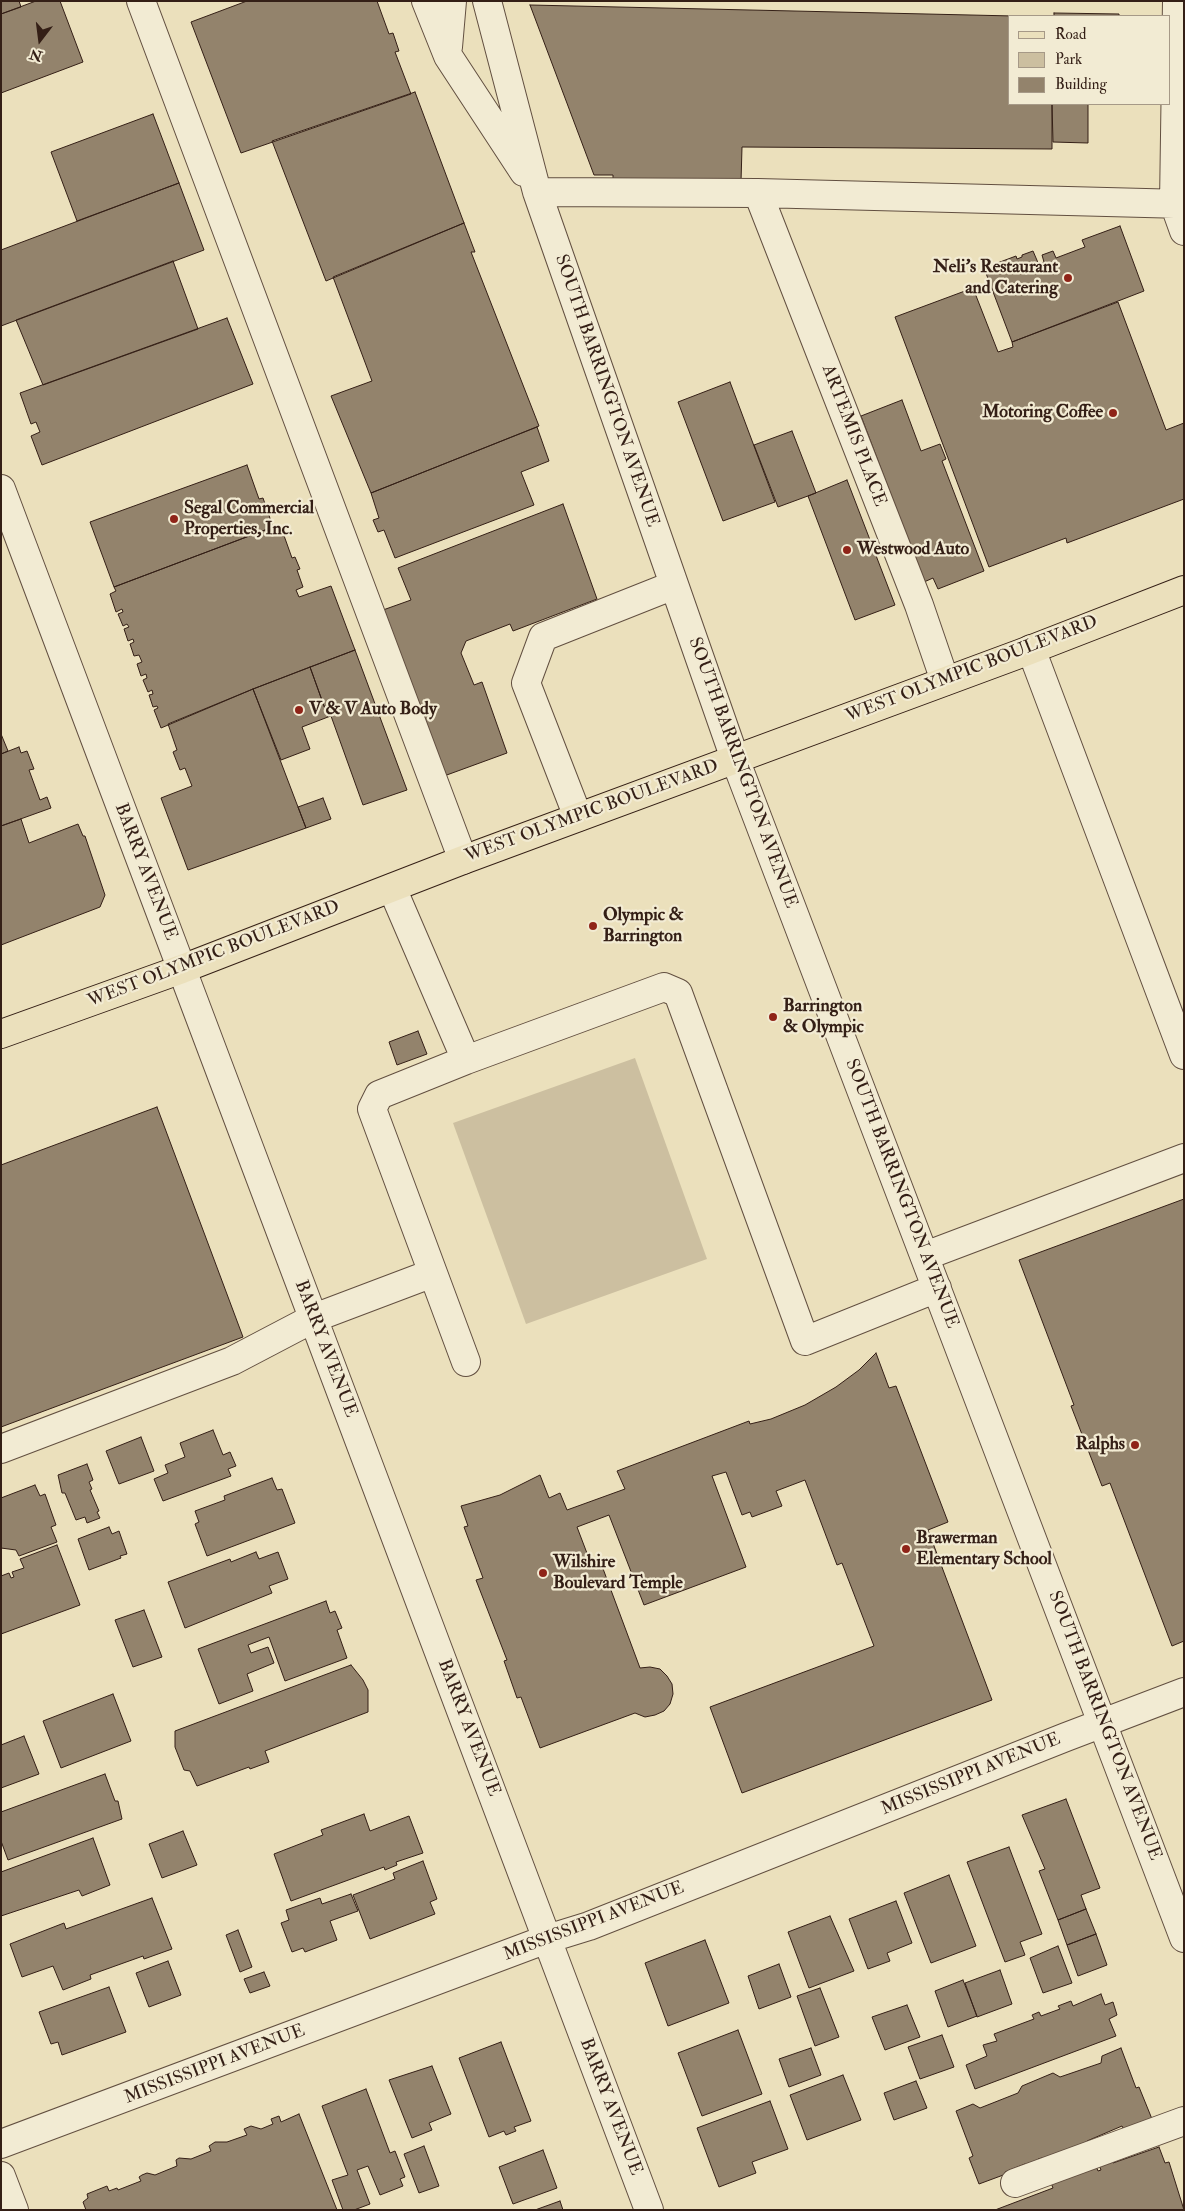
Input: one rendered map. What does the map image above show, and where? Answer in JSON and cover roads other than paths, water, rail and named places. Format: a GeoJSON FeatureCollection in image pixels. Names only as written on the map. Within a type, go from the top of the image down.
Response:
{"type":"FeatureCollection","features":[{"type":"Feature","properties":{"kind":"main road","name":"WEST OLYMPIC BOULEVARD"},"geometry":{"type":"LineString","coordinates":[[1,1034],[182,968],[463,860],[1031,649],[1184,590]]}},
{"type":"Feature","properties":{"kind":"street"},"geometry":{"type":"LineString","coordinates":[[141,1],[463,860]]}},
{"type":"Feature","properties":{"kind":"street","name":"SOUTH BARRINGTON AVENUE"},"geometry":{"type":"LineString","coordinates":[[426,1],[448,56],[537,192]]}},
{"type":"Feature","properties":{"kind":"street"},"geometry":{"type":"LineString","coordinates":[[448,56],[452,1]]}},
{"type":"Feature","properties":{"kind":"street","name":"SOUTH BARRINGTON AVENUE"},"geometry":{"type":"LineString","coordinates":[[487,1],[537,192],[735,759],[1104,1723],[1184,1938]]}},
{"type":"Feature","properties":{"kind":"street"},"geometry":{"type":"LineString","coordinates":[[1177,1],[1179,203],[1184,231]]}},
{"type":"Feature","properties":{"kind":"street"},"geometry":{"type":"LineString","coordinates":[[537,192],[758,193],[1179,203]]}},
{"type":"Feature","properties":{"kind":"street","name":"ARTEMIS PLACE"},"geometry":{"type":"LineString","coordinates":[[758,193],[919,605],[945,681]]}},
{"type":"Feature","properties":{"kind":"street","name":"BARRY AVENUE"},"geometry":{"type":"LineString","coordinates":[[1,489],[649,2210]]}},
{"type":"Feature","properties":{"kind":"street"},"geometry":{"type":"LineString","coordinates":[[578,817],[526,683],[543,637],[674,585]]}},
{"type":"Feature","properties":{"kind":"street"},"geometry":{"type":"LineString","coordinates":[[1031,649],[1184,1055]]}},
{"type":"Feature","properties":{"kind":"street"},"geometry":{"type":"LineString","coordinates":[[392,888],[466,1060]]}},
{"type":"Feature","properties":{"kind":"street"},"geometry":{"type":"LineString","coordinates":[[466,1362],[372,1109],[379,1095],[466,1060],[664,988],[678,993],[805,1341],[937,1288]]}},
{"type":"Feature","properties":{"kind":"street"},"geometry":{"type":"LineString","coordinates":[[925,1256],[1184,1158]]}},
{"type":"Feature","properties":{"kind":"street"},"geometry":{"type":"LineString","coordinates":[[1,1449],[232,1361],[314,1318],[434,1273]]}},
{"type":"Feature","properties":{"kind":"street","name":"MISSISSIPPI AVENUE"},"geometry":{"type":"LineString","coordinates":[[1,2144],[547,1939],[589,1926],[1184,1692]]}},
{"type":"Feature","properties":{"kind":"street"},"geometry":{"type":"LineString","coordinates":[[1016,2184],[1184,2121]]}},
{"type":"Feature","properties":{"kind":"street"},"geometry":{"type":"LineString","coordinates":[[1,2176],[14,2210]]}},
{"type":"Feature","properties":{"kind":"place","name":"Neli's Restaurant and Catering"},"geometry":{"type":"Point","coordinates":[1068,278]}},
{"type":"Feature","properties":{"kind":"place","name":"Motoring Coffee"},"geometry":{"type":"Point","coordinates":[1113,413]}},
{"type":"Feature","properties":{"kind":"place","name":"Segal Commercial Properties, Inc."},"geometry":{"type":"Point","coordinates":[174,519]}},
{"type":"Feature","properties":{"kind":"place","name":"Westwood Auto"},"geometry":{"type":"Point","coordinates":[847,550]}},
{"type":"Feature","properties":{"kind":"place","name":"V & V Auto Body"},"geometry":{"type":"Point","coordinates":[299,710]}},
{"type":"Feature","properties":{"kind":"place","name":"Olympic & Barrington"},"geometry":{"type":"Point","coordinates":[593,926]}},
{"type":"Feature","properties":{"kind":"place","name":"Barrington & Olympic"},"geometry":{"type":"Point","coordinates":[773,1017]}},
{"type":"Feature","properties":{"kind":"place","name":"Ralphs"},"geometry":{"type":"Point","coordinates":[1135,1445]}},
{"type":"Feature","properties":{"kind":"place","name":"Brawerman Elementary School"},"geometry":{"type":"Point","coordinates":[906,1549]}},
{"type":"Feature","properties":{"kind":"place","name":"Wilshire Boulevard Temple"},"geometry":{"type":"Point","coordinates":[543,1573]}}]}
